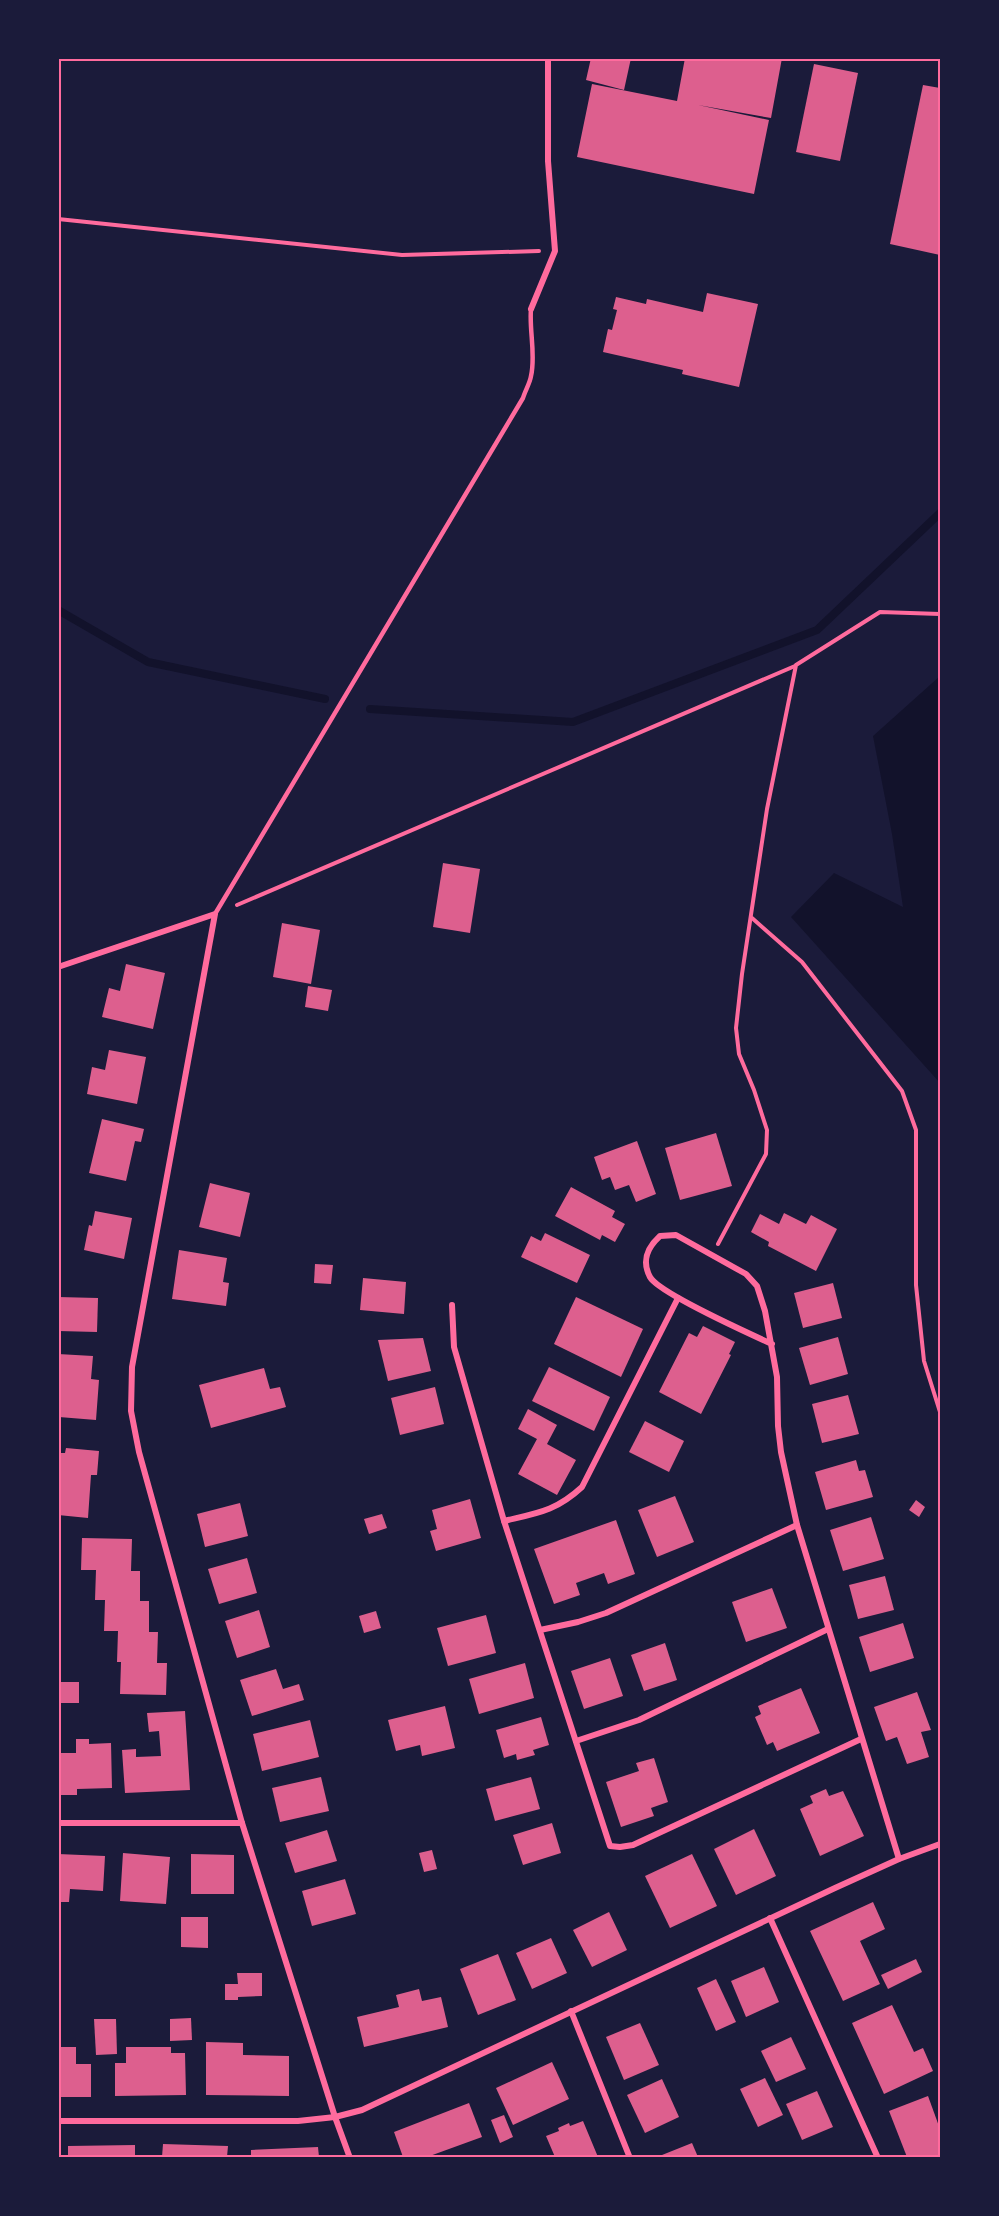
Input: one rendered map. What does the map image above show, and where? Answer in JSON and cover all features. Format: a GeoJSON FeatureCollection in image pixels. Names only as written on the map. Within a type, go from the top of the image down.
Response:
{"type":"FeatureCollection","features":[{"type":"Feature","properties":{"kind":"street"},"geometry":{"type":"LineString","coordinates":[[531,309],[555,251],[548,161],[548,58]]}},
{"type":"Feature","properties":{"kind":"street"},"geometry":{"type":"LineString","coordinates":[[58,967],[215,914],[132,1367],[131,1412],[139,1452],[242,1823],[335,2117],[350,2157]]}},
{"type":"Feature","properties":{"kind":"street"},"geometry":{"type":"LineString","coordinates":[[772,1344],[678,1298],[651,1279],[646,1266],[648,1247],[660,1236],[676,1235],[746,1274],[757,1286],[772,1344],[777,1377],[778,1426],[797,1525],[899,1859]]}},
{"type":"Feature","properties":{"kind":"street"},"geometry":{"type":"LineString","coordinates":[[504,1521],[539,1513],[566,1502],[582,1487],[678,1298]]}},
{"type":"Feature","properties":{"kind":"street"},"geometry":{"type":"LineString","coordinates":[[452,1305],[454,1347],[504,1521],[610,1846],[620,1848],[633,1845],[861,1739]]}},
{"type":"Feature","properties":{"kind":"street"},"geometry":{"type":"LineString","coordinates":[[540,1630],[606,1613],[797,1525]]}},
{"type":"Feature","properties":{"kind":"street"},"geometry":{"type":"LineString","coordinates":[[576,1740],[639,1720],[828,1629]]}},
{"type":"Feature","properties":{"kind":"street"},"geometry":{"type":"LineString","coordinates":[[58,1823],[242,1823]]}},
{"type":"Feature","properties":{"kind":"street"},"geometry":{"type":"LineString","coordinates":[[58,2121],[298,2121],[335,2117],[362,2110],[770,1918],[899,1859],[940,1845]]}},
{"type":"Feature","properties":{"kind":"street"},"geometry":{"type":"LineString","coordinates":[[770,1918],[878,2157]]}},
{"type":"Feature","properties":{"kind":"street"},"geometry":{"type":"LineString","coordinates":[[571,2011],[630,2157]]}},
{"type":"Feature","properties":{"kind":"lane"},"geometry":{"type":"LineString","coordinates":[[215,914],[523,398],[532,375],[529,326],[531,309]]}},
{"type":"Feature","properties":{"kind":"path"},"geometry":{"type":"LineString","coordinates":[[58,219],[402,255],[555,251]]}},
{"type":"Feature","properties":{"kind":"path"},"geometry":{"type":"LineString","coordinates":[[215,914],[796,665],[880,612],[940,614]]}},
{"type":"Feature","properties":{"kind":"path"},"geometry":{"type":"LineString","coordinates":[[712,1254],[766,1154],[767,1130],[739,1054],[736,1028],[767,809],[796,665]]}},
{"type":"Feature","properties":{"kind":"path"},"geometry":{"type":"LineString","coordinates":[[752,918],[802,962],[902,1092],[916,1130],[916,1285],[924,1361],[940,1412]]}},
{"type":"Feature","properties":{"kind":"shaded area"},"geometry":{"type":"Polygon","coordinates":[[[940,676],[940,1083],[791,917],[834,873],[903,907],[873,736],[940,676]]]}},
{"type":"Feature","properties":{"kind":"building"},"geometry":{"type":"Polygon","coordinates":[[[591,58],[631,58],[624,90],[586,80],[591,58]]]}},
{"type":"Feature","properties":{"kind":"building"},"geometry":{"type":"Polygon","coordinates":[[[685,58],[782,58],[771,118],[698,105],[769,120],[754,194],[577,157],[592,84],[677,101],[685,58]]]}},
{"type":"Feature","properties":{"kind":"building"},"geometry":{"type":"Polygon","coordinates":[[[814,64],[858,73],[840,161],[796,152],[814,64]]]}},
{"type":"Feature","properties":{"kind":"building"},"geometry":{"type":"Polygon","coordinates":[[[923,85],[940,88],[940,255],[890,244],[923,85]]]}},
{"type":"Feature","properties":{"kind":"building"},"geometry":{"type":"Polygon","coordinates":[[[707,293],[758,304],[739,387],[682,374],[683,370],[603,352],[608,329],[612,330],[617,310],[613,309],[616,297],[646,304],[647,299],[703,312],[707,293]]]}},
{"type":"Feature","properties":{"kind":"building"},"geometry":{"type":"Polygon","coordinates":[[[443,863],[480,869],[470,933],[433,927],[443,863]]]}},
{"type":"Feature","properties":{"kind":"building"},"geometry":{"type":"Polygon","coordinates":[[[282,923],[320,930],[311,984],[273,977],[282,923]]]}},
{"type":"Feature","properties":{"kind":"building"},"geometry":{"type":"Polygon","coordinates":[[[126,964],[165,973],[153,1029],[102,1017],[109,988],[120,991],[126,964]]]}},
{"type":"Feature","properties":{"kind":"building"},"geometry":{"type":"Polygon","coordinates":[[[308,986],[332,990],[328,1011],[305,1007],[308,986]]]}},
{"type":"Feature","properties":{"kind":"building"},"geometry":{"type":"Polygon","coordinates":[[[109,1050],[146,1057],[137,1104],[87,1094],[92,1067],[105,1070],[109,1050]]]}},
{"type":"Feature","properties":{"kind":"building"},"geometry":{"type":"Polygon","coordinates":[[[102,1119],[144,1129],[141,1142],[135,1141],[126,1181],[89,1173],[102,1119]]]}},
{"type":"Feature","properties":{"kind":"building"},"geometry":{"type":"Polygon","coordinates":[[[716,1133],[732,1186],[680,1200],[665,1148],[716,1133]]]}},
{"type":"Feature","properties":{"kind":"building"},"geometry":{"type":"Polygon","coordinates":[[[637,1141],[656,1194],[636,1202],[629,1185],[615,1190],[610,1177],[602,1180],[594,1157],[637,1141]]]}},
{"type":"Feature","properties":{"kind":"building"},"geometry":{"type":"Polygon","coordinates":[[[210,1183],[250,1193],[240,1237],[199,1227],[210,1183]]]}},
{"type":"Feature","properties":{"kind":"building"},"geometry":{"type":"Polygon","coordinates":[[[571,1187],[615,1211],[612,1217],[625,1224],[615,1242],[602,1235],[600,1240],[555,1216],[571,1187]]]}},
{"type":"Feature","properties":{"kind":"building"},"geometry":{"type":"Polygon","coordinates":[[[95,1211],[132,1218],[124,1259],[84,1250],[89,1225],[92,1226],[95,1211]]]}},
{"type":"Feature","properties":{"kind":"building"},"geometry":{"type":"Polygon","coordinates":[[[784,1213],[806,1224],[811,1215],[837,1229],[816,1271],[768,1246],[769,1242],[751,1232],[760,1214],[779,1224],[784,1213]]]}},
{"type":"Feature","properties":{"kind":"building"},"geometry":{"type":"Polygon","coordinates":[[[545,1233],[590,1255],[577,1283],[521,1257],[531,1236],[541,1241],[545,1233]]]}},
{"type":"Feature","properties":{"kind":"building"},"geometry":{"type":"Polygon","coordinates":[[[179,1250],[227,1258],[223,1282],[229,1283],[226,1306],[172,1299],[179,1250]]]}},
{"type":"Feature","properties":{"kind":"building"},"geometry":{"type":"Polygon","coordinates":[[[315,1264],[333,1265],[331,1284],[314,1283],[315,1264]]]}},
{"type":"Feature","properties":{"kind":"building"},"geometry":{"type":"Polygon","coordinates":[[[363,1278],[406,1282],[404,1314],[360,1310],[363,1278]]]}},
{"type":"Feature","properties":{"kind":"building"},"geometry":{"type":"Polygon","coordinates":[[[833,1283],[842,1318],[803,1328],[794,1293],[833,1283]]]}},
{"type":"Feature","properties":{"kind":"building"},"geometry":{"type":"Polygon","coordinates":[[[58,1297],[98,1298],[97,1332],[58,1331],[58,1297]]]}},
{"type":"Feature","properties":{"kind":"building"},"geometry":{"type":"Polygon","coordinates":[[[576,1297],[643,1329],[621,1377],[554,1344],[576,1297]]]}},
{"type":"Feature","properties":{"kind":"building"},"geometry":{"type":"Polygon","coordinates":[[[703,1326],[735,1342],[729,1354],[731,1355],[701,1414],[659,1392],[689,1333],[697,1337],[703,1326]]]}},
{"type":"Feature","properties":{"kind":"building"},"geometry":{"type":"Polygon","coordinates":[[[838,1337],[848,1374],[810,1385],[799,1348],[838,1337]]]}},
{"type":"Feature","properties":{"kind":"building"},"geometry":{"type":"Polygon","coordinates":[[[423,1338],[431,1371],[388,1381],[378,1340],[423,1338]]]}},
{"type":"Feature","properties":{"kind":"building"},"geometry":{"type":"Polygon","coordinates":[[[58,1354],[93,1356],[91,1379],[99,1380],[96,1420],[59,1417],[58,1354]]]}},
{"type":"Feature","properties":{"kind":"building"},"geometry":{"type":"Polygon","coordinates":[[[549,1367],[610,1397],[594,1431],[532,1401],[549,1367]]]}},
{"type":"Feature","properties":{"kind":"building"},"geometry":{"type":"Polygon","coordinates":[[[264,1368],[270,1389],[280,1387],[286,1407],[211,1428],[199,1385],[264,1368]]]}},
{"type":"Feature","properties":{"kind":"building"},"geometry":{"type":"Polygon","coordinates":[[[435,1387],[444,1424],[400,1435],[391,1398],[435,1387]]]}},
{"type":"Feature","properties":{"kind":"building"},"geometry":{"type":"Polygon","coordinates":[[[848,1395],[859,1434],[822,1443],[812,1404],[848,1395]]]}},
{"type":"Feature","properties":{"kind":"building"},"geometry":{"type":"Polygon","coordinates":[[[528,1409],[557,1425],[547,1444],[576,1460],[557,1495],[518,1474],[537,1439],[518,1429],[528,1409]]]}},
{"type":"Feature","properties":{"kind":"building"},"geometry":{"type":"Polygon","coordinates":[[[645,1421],[684,1441],[669,1472],[629,1452],[645,1421]]]}},
{"type":"Feature","properties":{"kind":"building"},"geometry":{"type":"Polygon","coordinates":[[[66,1448],[99,1451],[97,1475],[91,1475],[88,1518],[58,1515],[58,1453],[65,1453],[66,1448]]]}},
{"type":"Feature","properties":{"kind":"building"},"geometry":{"type":"Polygon","coordinates":[[[856,1460],[859,1471],[865,1470],[873,1497],[826,1510],[815,1472],[856,1460]]]}},
{"type":"Feature","properties":{"kind":"building"},"geometry":{"type":"Polygon","coordinates":[[[675,1496],[694,1542],[657,1557],[638,1510],[675,1496]]]}},
{"type":"Feature","properties":{"kind":"building"},"geometry":{"type":"Polygon","coordinates":[[[470,1499],[481,1538],[436,1551],[430,1531],[437,1529],[432,1510],[470,1499]]]}},
{"type":"Feature","properties":{"kind":"building"},"geometry":{"type":"Polygon","coordinates":[[[916,1500],[925,1507],[919,1517],[909,1510],[916,1500]]]}},
{"type":"Feature","properties":{"kind":"building"},"geometry":{"type":"Polygon","coordinates":[[[240,1503],[248,1536],[205,1547],[197,1514],[240,1503]]]}},
{"type":"Feature","properties":{"kind":"building"},"geometry":{"type":"Polygon","coordinates":[[[382,1514],[387,1528],[369,1534],[364,1519],[382,1514]]]}},
{"type":"Feature","properties":{"kind":"building"},"geometry":{"type":"Polygon","coordinates":[[[871,1517],[884,1559],[843,1571],[830,1530],[871,1517]]]}},
{"type":"Feature","properties":{"kind":"building"},"geometry":{"type":"Polygon","coordinates":[[[616,1520],[635,1574],[608,1584],[604,1573],[576,1583],[580,1595],[554,1604],[534,1549],[616,1520]]]}},
{"type":"Feature","properties":{"kind":"building"},"geometry":{"type":"Polygon","coordinates":[[[82,1538],[132,1539],[131,1571],[140,1571],[140,1601],[149,1601],[149,1632],[158,1632],[157,1663],[167,1663],[166,1695],[120,1694],[121,1662],[117,1662],[118,1631],[104,1631],[105,1600],[95,1600],[96,1570],[81,1570],[82,1538]]]}},
{"type":"Feature","properties":{"kind":"building"},"geometry":{"type":"Polygon","coordinates":[[[247,1558],[257,1593],[219,1604],[208,1569],[247,1558]]]}},
{"type":"Feature","properties":{"kind":"building"},"geometry":{"type":"Polygon","coordinates":[[[885,1576],[894,1610],[858,1619],[849,1585],[885,1576]]]}},
{"type":"Feature","properties":{"kind":"building"},"geometry":{"type":"Polygon","coordinates":[[[772,1588],[787,1628],[746,1642],[732,1602],[772,1588]]]}},
{"type":"Feature","properties":{"kind":"building"},"geometry":{"type":"Polygon","coordinates":[[[259,1610],[270,1647],[237,1658],[225,1621],[259,1610]]]}},
{"type":"Feature","properties":{"kind":"building"},"geometry":{"type":"Polygon","coordinates":[[[376,1611],[381,1628],[364,1633],[359,1616],[376,1611]]]}},
{"type":"Feature","properties":{"kind":"building"},"geometry":{"type":"Polygon","coordinates":[[[486,1615],[496,1653],[448,1666],[437,1628],[486,1615]]]}},
{"type":"Feature","properties":{"kind":"building"},"geometry":{"type":"Polygon","coordinates":[[[903,1623],[914,1658],[870,1672],[859,1637],[903,1623]]]}},
{"type":"Feature","properties":{"kind":"building"},"geometry":{"type":"Polygon","coordinates":[[[665,1643],[677,1680],[644,1691],[631,1655],[665,1643]]]}},
{"type":"Feature","properties":{"kind":"building"},"geometry":{"type":"Polygon","coordinates":[[[610,1658],[623,1696],[584,1709],[571,1671],[610,1658]]]}},
{"type":"Feature","properties":{"kind":"building"},"geometry":{"type":"Polygon","coordinates":[[[525,1663],[534,1698],[479,1714],[469,1679],[525,1663]]]}},
{"type":"Feature","properties":{"kind":"building"},"geometry":{"type":"Polygon","coordinates":[[[276,1669],[283,1689],[299,1684],[304,1700],[252,1716],[240,1680],[276,1669]]]}},
{"type":"Feature","properties":{"kind":"building"},"geometry":{"type":"Polygon","coordinates":[[[58,1682],[79,1682],[79,1703],[58,1703],[58,1682]]]}},
{"type":"Feature","properties":{"kind":"building"},"geometry":{"type":"Polygon","coordinates":[[[801,1688],[820,1733],[777,1751],[773,1742],[767,1745],[755,1717],[761,1714],[758,1706],[801,1688]]]}},
{"type":"Feature","properties":{"kind":"building"},"geometry":{"type":"Polygon","coordinates":[[[917,1692],[931,1730],[921,1732],[929,1757],[907,1764],[897,1737],[886,1741],[874,1707],[917,1692]]]}},
{"type":"Feature","properties":{"kind":"building"},"geometry":{"type":"Polygon","coordinates":[[[445,1706],[455,1748],[422,1756],[420,1745],[396,1751],[388,1720],[445,1706]]]}},
{"type":"Feature","properties":{"kind":"building"},"geometry":{"type":"Polygon","coordinates":[[[185,1711],[190,1790],[125,1793],[122,1750],[136,1749],[136,1757],[161,1756],[159,1731],[149,1732],[147,1713],[185,1711]]]}},
{"type":"Feature","properties":{"kind":"building"},"geometry":{"type":"Polygon","coordinates":[[[541,1717],[549,1745],[533,1750],[535,1755],[517,1760],[516,1754],[504,1758],[496,1730],[541,1717]]]}},
{"type":"Feature","properties":{"kind":"building"},"geometry":{"type":"Polygon","coordinates":[[[310,1720],[319,1757],[262,1771],[253,1734],[310,1720]]]}},
{"type":"Feature","properties":{"kind":"building"},"geometry":{"type":"Polygon","coordinates":[[[76,1739],[89,1739],[89,1744],[111,1743],[112,1788],[77,1789],[77,1795],[58,1795],[58,1753],[76,1753],[76,1739]]]}},
{"type":"Feature","properties":{"kind":"building"},"geometry":{"type":"Polygon","coordinates":[[[654,1758],[668,1802],[651,1808],[654,1816],[621,1827],[606,1782],[639,1771],[636,1763],[654,1758]]]}},
{"type":"Feature","properties":{"kind":"building"},"geometry":{"type":"Polygon","coordinates":[[[321,1777],[329,1811],[280,1822],[272,1788],[321,1777]]]}},
{"type":"Feature","properties":{"kind":"building"},"geometry":{"type":"Polygon","coordinates":[[[531,1777],[540,1809],[495,1821],[486,1789],[531,1777]]]}},
{"type":"Feature","properties":{"kind":"building"},"geometry":{"type":"Polygon","coordinates":[[[826,1789],[829,1796],[843,1791],[864,1836],[820,1856],[800,1809],[813,1803],[810,1796],[826,1789]]]}},
{"type":"Feature","properties":{"kind":"building"},"geometry":{"type":"Polygon","coordinates":[[[552,1823],[561,1853],[523,1865],[513,1835],[552,1823]]]}},
{"type":"Feature","properties":{"kind":"building"},"geometry":{"type":"Polygon","coordinates":[[[754,1829],[776,1876],[736,1895],[714,1849],[754,1829]]]}},
{"type":"Feature","properties":{"kind":"building"},"geometry":{"type":"Polygon","coordinates":[[[327,1830],[337,1861],[295,1873],[285,1843],[327,1830]]]}},
{"type":"Feature","properties":{"kind":"building"},"geometry":{"type":"Polygon","coordinates":[[[432,1850],[437,1869],[424,1872],[419,1853],[432,1850]]]}},
{"type":"Feature","properties":{"kind":"building"},"geometry":{"type":"Polygon","coordinates":[[[123,1853],[170,1857],[166,1904],[120,1901],[123,1853]]]}},
{"type":"Feature","properties":{"kind":"building"},"geometry":{"type":"Polygon","coordinates":[[[58,1854],[105,1856],[103,1891],[70,1889],[69,1902],[58,1902],[58,1854]]]}},
{"type":"Feature","properties":{"kind":"building"},"geometry":{"type":"Polygon","coordinates":[[[191,1854],[234,1855],[234,1894],[191,1894],[191,1854]]]}},
{"type":"Feature","properties":{"kind":"building"},"geometry":{"type":"Polygon","coordinates":[[[692,1854],[717,1906],[670,1928],[645,1876],[692,1854]]]}},
{"type":"Feature","properties":{"kind":"building"},"geometry":{"type":"Polygon","coordinates":[[[345,1879],[356,1914],[312,1926],[302,1891],[345,1879]]]}},
{"type":"Feature","properties":{"kind":"building"},"geometry":{"type":"Polygon","coordinates":[[[873,1902],[885,1929],[860,1941],[880,1984],[843,2001],[810,1931],[873,1902]]]}},
{"type":"Feature","properties":{"kind":"building"},"geometry":{"type":"Polygon","coordinates":[[[609,1912],[627,1950],[592,1967],[573,1930],[609,1912]]]}},
{"type":"Feature","properties":{"kind":"building"},"geometry":{"type":"Polygon","coordinates":[[[181,1917],[208,1917],[208,1948],[181,1947],[181,1917]]]}},
{"type":"Feature","properties":{"kind":"building"},"geometry":{"type":"Polygon","coordinates":[[[551,1938],[567,1973],[532,1989],[516,1953],[551,1938]]]}},
{"type":"Feature","properties":{"kind":"building"},"geometry":{"type":"Polygon","coordinates":[[[498,1954],[516,2000],[478,2015],[460,1969],[498,1954]]]}},
{"type":"Feature","properties":{"kind":"building"},"geometry":{"type":"Polygon","coordinates":[[[916,1959],[922,1972],[888,1989],[881,1975],[916,1959]]]}},
{"type":"Feature","properties":{"kind":"building"},"geometry":{"type":"Polygon","coordinates":[[[764,1967],[779,2002],[746,2017],[731,1981],[764,1967]]]}},
{"type":"Feature","properties":{"kind":"building"},"geometry":{"type":"Polygon","coordinates":[[[237,1973],[262,1973],[262,1996],[225,2000],[225,1984],[238,1984],[237,1973]]]}},
{"type":"Feature","properties":{"kind":"building"},"geometry":{"type":"Polygon","coordinates":[[[716,1979],[736,2022],[716,2031],[697,1988],[716,1979]]]}},
{"type":"Feature","properties":{"kind":"building"},"geometry":{"type":"Polygon","coordinates":[[[419,1989],[422,2001],[441,1997],[448,2027],[364,2047],[357,2017],[399,2007],[396,1995],[419,1989]]]}},
{"type":"Feature","properties":{"kind":"building"},"geometry":{"type":"Polygon","coordinates":[[[892,2005],[914,2052],[923,2048],[933,2071],[884,2094],[852,2023],[892,2005]]]}},
{"type":"Feature","properties":{"kind":"building"},"geometry":{"type":"Polygon","coordinates":[[[191,2018],[192,2040],[170,2041],[170,2019],[191,2018]]]}},
{"type":"Feature","properties":{"kind":"building"},"geometry":{"type":"Polygon","coordinates":[[[94,2019],[116,2019],[117,2054],[96,2055],[94,2019]]]}},
{"type":"Feature","properties":{"kind":"building"},"geometry":{"type":"Polygon","coordinates":[[[640,2023],[659,2065],[624,2080],[606,2037],[640,2023]]]}},
{"type":"Feature","properties":{"kind":"building"},"geometry":{"type":"Polygon","coordinates":[[[791,2037],[806,2069],[776,2082],[761,2051],[791,2037]]]}},
{"type":"Feature","properties":{"kind":"building"},"geometry":{"type":"Polygon","coordinates":[[[206,2042],[243,2043],[243,2055],[289,2056],[289,2096],[206,2095],[206,2042]]]}},
{"type":"Feature","properties":{"kind":"building"},"geometry":{"type":"Polygon","coordinates":[[[58,2047],[76,2047],[76,2064],[91,2064],[91,2097],[58,2097],[58,2047]]]}},
{"type":"Feature","properties":{"kind":"building"},"geometry":{"type":"Polygon","coordinates":[[[126,2047],[171,2047],[171,2053],[185,2053],[186,2095],[115,2096],[115,2063],[126,2063],[126,2047]]]}},
{"type":"Feature","properties":{"kind":"building"},"geometry":{"type":"Polygon","coordinates":[[[552,2062],[569,2099],[513,2125],[496,2088],[552,2062]]]}},
{"type":"Feature","properties":{"kind":"building"},"geometry":{"type":"Polygon","coordinates":[[[765,2078],[783,2115],[758,2127],[740,2089],[765,2078]]]}},
{"type":"Feature","properties":{"kind":"building"},"geometry":{"type":"Polygon","coordinates":[[[662,2079],[679,2117],[645,2133],[627,2095],[662,2079]]]}},
{"type":"Feature","properties":{"kind":"building"},"geometry":{"type":"Polygon","coordinates":[[[817,2091],[833,2127],[802,2140],[786,2104],[817,2091]]]}},
{"type":"Feature","properties":{"kind":"building"},"geometry":{"type":"Polygon","coordinates":[[[928,2096],[940,2129],[940,2157],[907,2157],[889,2111],[928,2096]]]}},
{"type":"Feature","properties":{"kind":"building"},"geometry":{"type":"Polygon","coordinates":[[[469,2103],[482,2137],[427,2157],[403,2157],[394,2132],[469,2103]]]}},
{"type":"Feature","properties":{"kind":"building"},"geometry":{"type":"Polygon","coordinates":[[[504,2115],[513,2137],[500,2143],[491,2120],[504,2115]]]}},
{"type":"Feature","properties":{"kind":"building"},"geometry":{"type":"Polygon","coordinates":[[[583,2121],[598,2157],[555,2157],[546,2136],[559,2131],[558,2128],[569,2123],[570,2126],[583,2121]]]}},
{"type":"Feature","properties":{"kind":"building"},"geometry":{"type":"Polygon","coordinates":[[[692,2143],[698,2157],[657,2157],[692,2143]]]}},
{"type":"Feature","properties":{"kind":"building"},"geometry":{"type":"Polygon","coordinates":[[[163,2144],[228,2146],[227,2157],[162,2157],[163,2144]]]}},
{"type":"Feature","properties":{"kind":"building"},"geometry":{"type":"Polygon","coordinates":[[[135,2145],[135,2157],[68,2157],[68,2146],[135,2145]]]}},
{"type":"Feature","properties":{"kind":"building"},"geometry":{"type":"Polygon","coordinates":[[[318,2147],[319,2157],[251,2157],[251,2150],[318,2147]]]}},
{"type":"Feature","properties":{"kind":"waterway"},"geometry":{"type":"LineString","coordinates":[[370,709],[573,722],[817,630],[940,513]]}},
{"type":"Feature","properties":{"kind":"waterway"},"geometry":{"type":"LineString","coordinates":[[58,610],[148,662],[325,699]]}}]}
